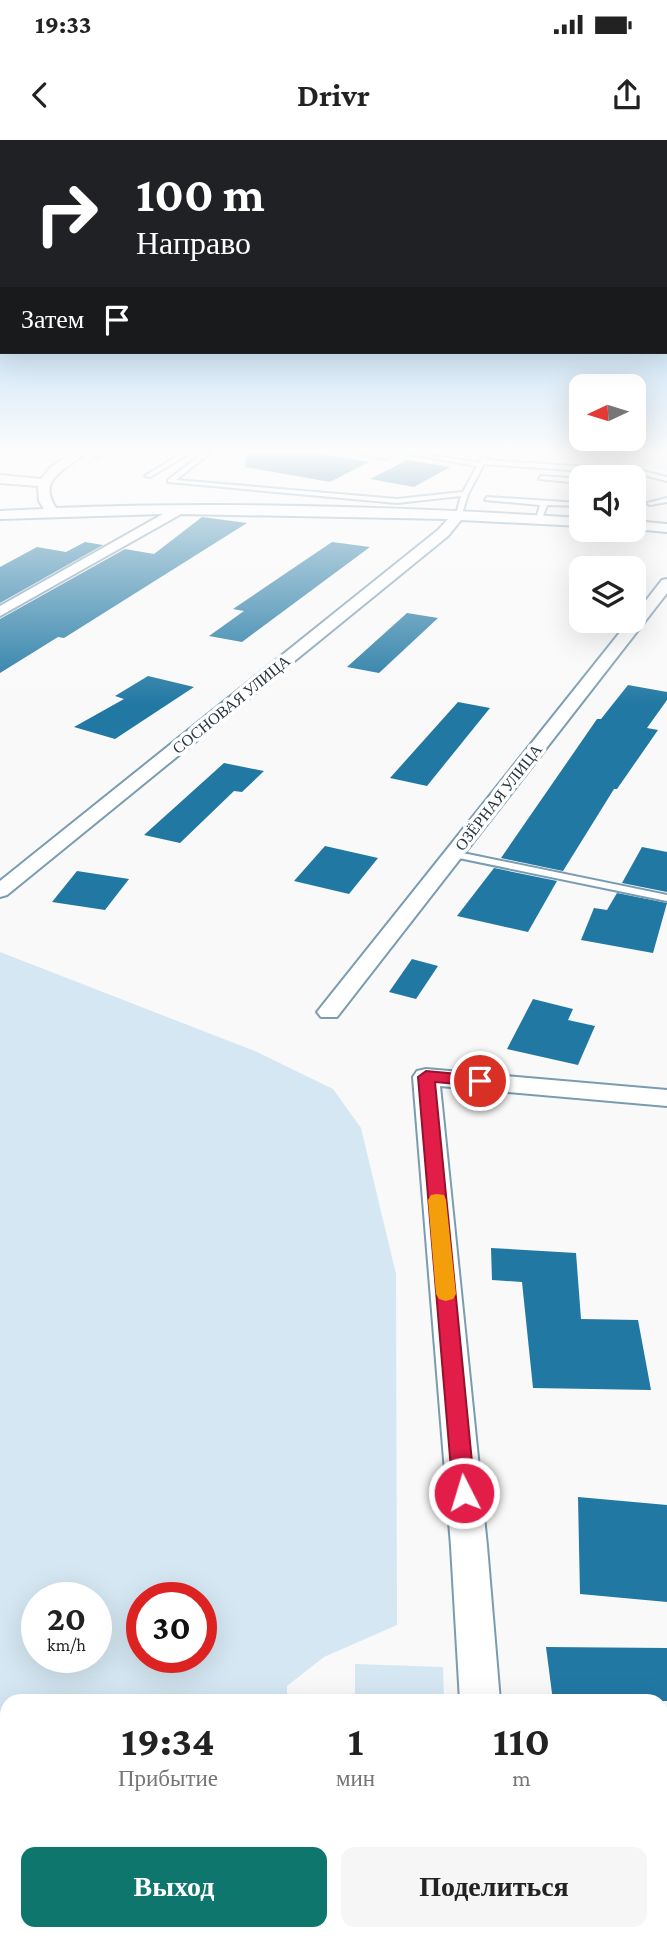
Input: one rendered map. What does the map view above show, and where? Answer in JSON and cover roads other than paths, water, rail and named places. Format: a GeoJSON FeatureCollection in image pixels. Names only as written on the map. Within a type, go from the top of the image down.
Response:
{"type":"FeatureCollection","features":[{"type":"Feature","properties":{"kind":"street"},"geometry":{"type":"LineString","coordinates":[[0,612],[131,537]]}},
{"type":"Feature","properties":{"kind":"street","name":"СОСНОВАЯ УЛИЦА"},"geometry":{"type":"LineString","coordinates":[[0,891],[436,537]]}},
{"type":"Feature","properties":{"kind":"street","name":"ОЗЁРНАЯ УЛИЦА"},"geometry":{"type":"LineString","coordinates":[[329,1012],[667,583]]}},
{"type":"Feature","properties":{"kind":"street"},"geometry":{"type":"LineString","coordinates":[[480,1694],[469,1546],[426,1077],[667,1098]]}},
{"type":"Feature","properties":{"kind":"lane"},"geometry":{"type":"LineString","coordinates":[[453,854],[667,898]]}}]}
